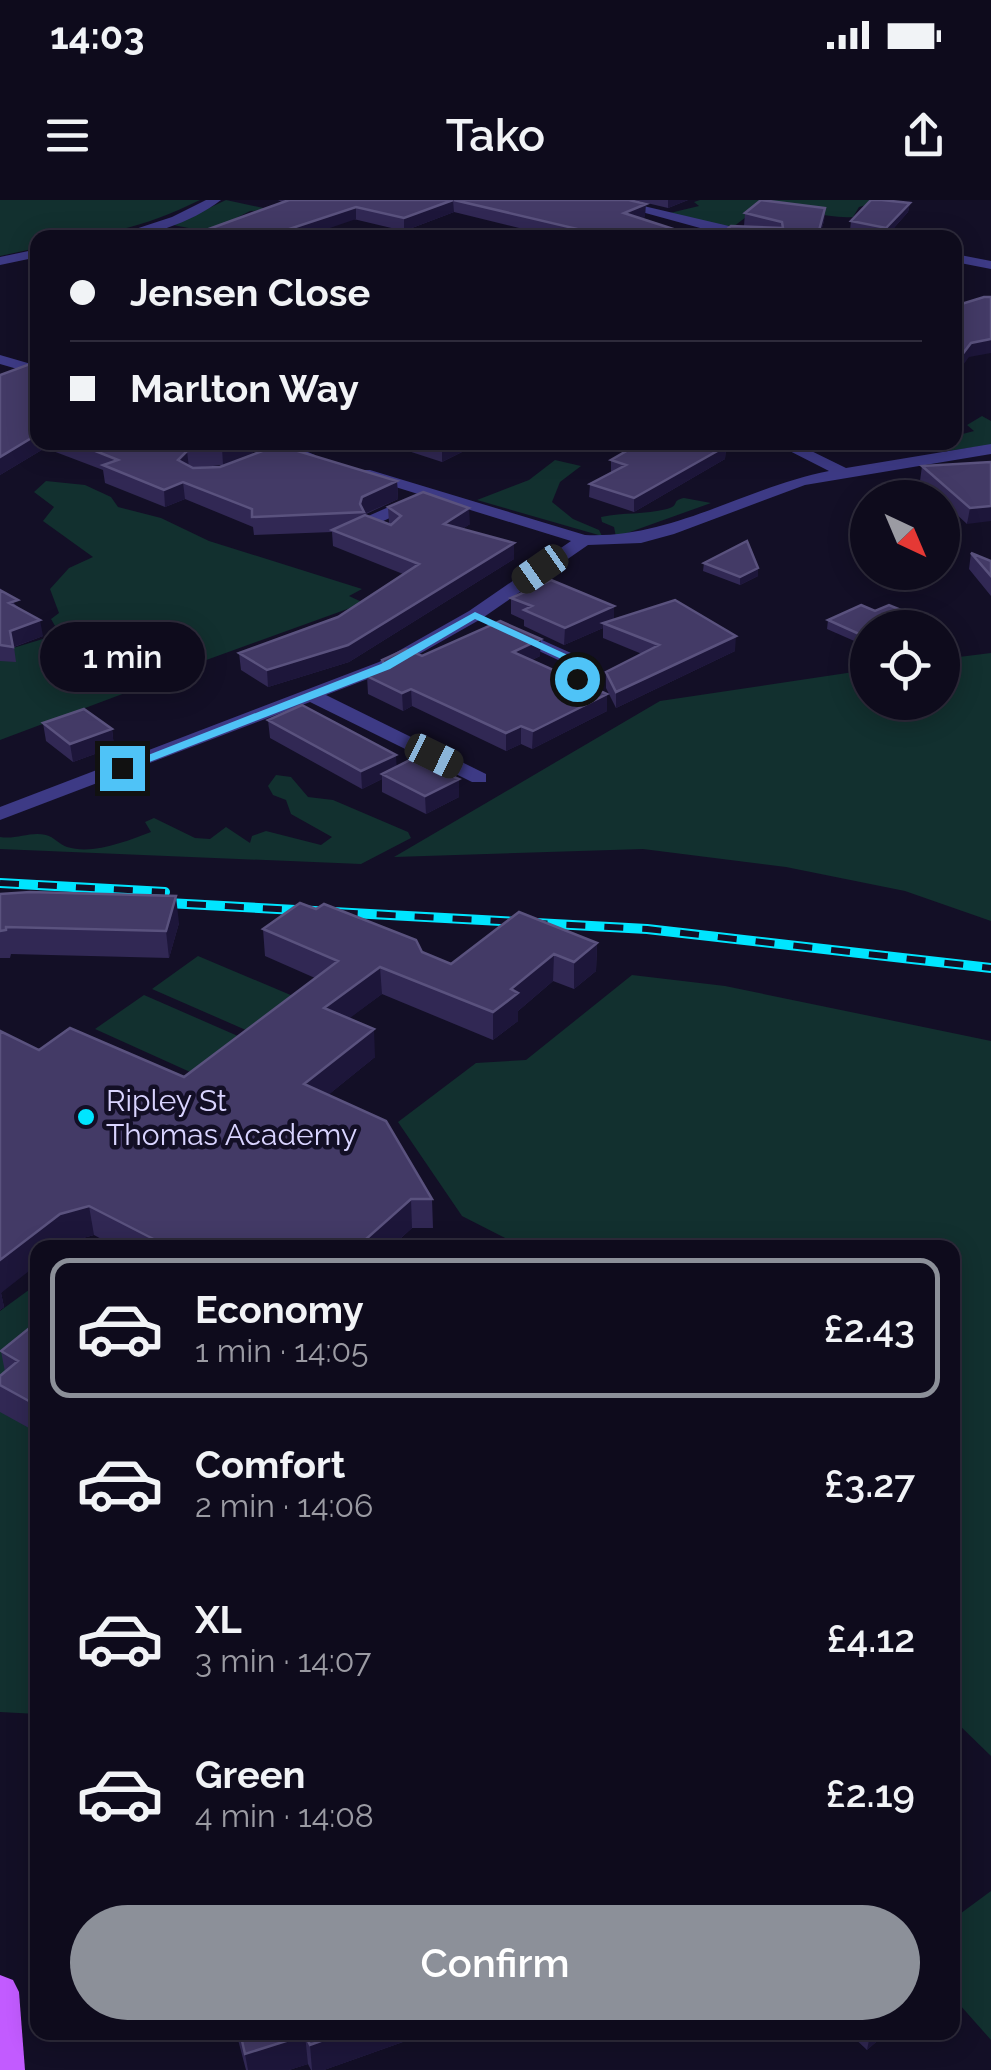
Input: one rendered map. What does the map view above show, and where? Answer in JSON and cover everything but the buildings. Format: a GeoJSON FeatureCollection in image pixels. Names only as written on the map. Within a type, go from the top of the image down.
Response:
{"type":"FeatureCollection","features":[{"type":"Feature","properties":{"kind":"main road"},"geometry":{"type":"LineString","coordinates":[[0,1992],[6,2070]]}},
{"type":"Feature","properties":{"kind":"street"},"geometry":{"type":"LineString","coordinates":[[142,230],[176,220],[215,200]]}},
{"type":"Feature","properties":{"kind":"street"},"geometry":{"type":"LineString","coordinates":[[604,200],[727,230]]}},
{"type":"Feature","properties":{"kind":"street"},"geometry":{"type":"LineString","coordinates":[[0,261],[30,255]]}},
{"type":"Feature","properties":{"kind":"street"},"geometry":{"type":"LineString","coordinates":[[962,259],[991,265]]}},
{"type":"Feature","properties":{"kind":"street"},"geometry":{"type":"LineString","coordinates":[[0,359],[30,368]]}},
{"type":"Feature","properties":{"kind":"street"},"geometry":{"type":"LineString","coordinates":[[259,459],[285,450]]}},
{"type":"Feature","properties":{"kind":"street"},"geometry":{"type":"LineString","coordinates":[[291,450],[318,459]]}},
{"type":"Feature","properties":{"kind":"street"},"geometry":{"type":"LineString","coordinates":[[800,450],[826,460],[845,475]]}},
{"type":"Feature","properties":{"kind":"street"},"geometry":{"type":"LineString","coordinates":[[351,468],[584,540],[632,542],[791,484],[991,450]]}},
{"type":"Feature","properties":{"kind":"street"},"geometry":{"type":"LineString","coordinates":[[390,533],[375,526],[372,520],[433,493]]}},
{"type":"Feature","properties":{"kind":"street"},"geometry":{"type":"LineString","coordinates":[[0,814],[386,666],[475,615],[584,540]]}},
{"type":"Feature","properties":{"kind":"street"},"geometry":{"type":"LineString","coordinates":[[475,615],[594,670]]}},
{"type":"Feature","properties":{"kind":"street"},"geometry":{"type":"LineString","coordinates":[[313,696],[479,778]]}},
{"type":"Feature","properties":{"kind":"street"},"geometry":{"type":"LineString","coordinates":[[412,767],[434,756]]}},
{"type":"Feature","properties":{"kind":"green space"},"geometry":{"type":"Polygon","coordinates":[[[0,200],[200,200],[159,218],[115,230],[30,230],[30,250],[0,256],[0,200]]]}},
{"type":"Feature","properties":{"kind":"green space"},"geometry":{"type":"Polygon","coordinates":[[[226,200],[273,210],[250,211],[213,230],[173,225],[226,200]]]}},
{"type":"Feature","properties":{"kind":"green space"},"geometry":{"type":"Polygon","coordinates":[[[885,200],[859,207],[853,217],[781,209],[758,211],[731,228],[670,213],[699,206],[694,202],[885,200]]]}},
{"type":"Feature","properties":{"kind":"green space"},"geometry":{"type":"Polygon","coordinates":[[[982,416],[991,421],[991,445],[962,449],[962,434],[974,431],[967,425],[982,416]]]}},
{"type":"Feature","properties":{"kind":"green space"},"geometry":{"type":"Polygon","coordinates":[[[555,460],[581,466],[560,482],[552,502],[573,519],[599,530],[602,536],[477,500],[529,480],[555,460]]]}},
{"type":"Feature","properties":{"kind":"green space"},"geometry":{"type":"Polygon","coordinates":[[[46,481],[85,485],[111,497],[118,507],[161,518],[209,541],[362,589],[349,596],[364,603],[140,684],[131,683],[58,631],[51,619],[59,613],[50,589],[69,568],[93,557],[43,521],[54,507],[34,492],[46,481]]]}},
{"type":"Feature","properties":{"kind":"green space"},"geometry":{"type":"Polygon","coordinates":[[[684,498],[711,503],[616,537],[614,527],[602,522],[601,517],[667,509],[684,498]]]}},
{"type":"Feature","properties":{"kind":"green space"},"geometry":{"type":"Polygon","coordinates":[[[56,635],[133,690],[0,740],[0,652],[56,635]]]}},
{"type":"Feature","properties":{"kind":"green space"},"geometry":{"type":"Polygon","coordinates":[[[991,653],[991,921],[905,891],[786,867],[643,849],[394,857],[660,701],[850,673],[850,720],[960,720],[960,657],[991,653]]]}},
{"type":"Feature","properties":{"kind":"green space"},"geometry":{"type":"Polygon","coordinates":[[[276,775],[291,777],[308,797],[333,800],[408,832],[411,838],[361,864],[0,849],[0,837],[34,834],[49,836],[67,847],[99,848],[151,832],[145,822],[154,818],[195,838],[210,839],[226,827],[250,843],[252,836],[266,831],[321,845],[332,837],[291,814],[286,800],[273,795],[268,786],[276,775]]]}},
{"type":"Feature","properties":{"kind":"green space"},"geometry":{"type":"Polygon","coordinates":[[[198,956],[300,999],[255,1034],[152,989],[198,956]]]}},
{"type":"Feature","properties":{"kind":"green space"},"geometry":{"type":"Polygon","coordinates":[[[632,975],[725,986],[991,1041],[991,1756],[960,1726],[960,1240],[509,1240],[462,1216],[398,1122],[476,1063],[526,1060],[632,975]]]}},
{"type":"Feature","properties":{"kind":"green space"},"geometry":{"type":"Polygon","coordinates":[[[144,995],[247,1040],[199,1076],[95,1029],[144,995]]]}},
{"type":"Feature","properties":{"kind":"green space"},"geometry":{"type":"Polygon","coordinates":[[[30,1289],[30,1714],[0,1712],[0,1311],[30,1289]]]}},
{"type":"Feature","properties":{"kind":"green space"},"geometry":{"type":"Polygon","coordinates":[[[991,1891],[991,2040],[960,2005],[960,1914],[991,1891]]]}},
{"type":"Feature","properties":{"kind":"railway"},"geometry":{"type":"LineString","coordinates":[[0,883],[165,892]]}},
{"type":"Feature","properties":{"kind":"railway"},"geometry":{"type":"LineString","coordinates":[[149,902],[647,929],[991,968]]}},
{"type":"Feature","properties":{"kind":"place","name":"Ripley St Thomas Academy"},"geometry":{"type":"Point","coordinates":[86,1117]}},
{"type":"Feature","properties":{"kind":"route"},"geometry":{"type":"LineString","coordinates":[[122,768],[386,666],[475,615],[594,670],[577,679]]}}]}
